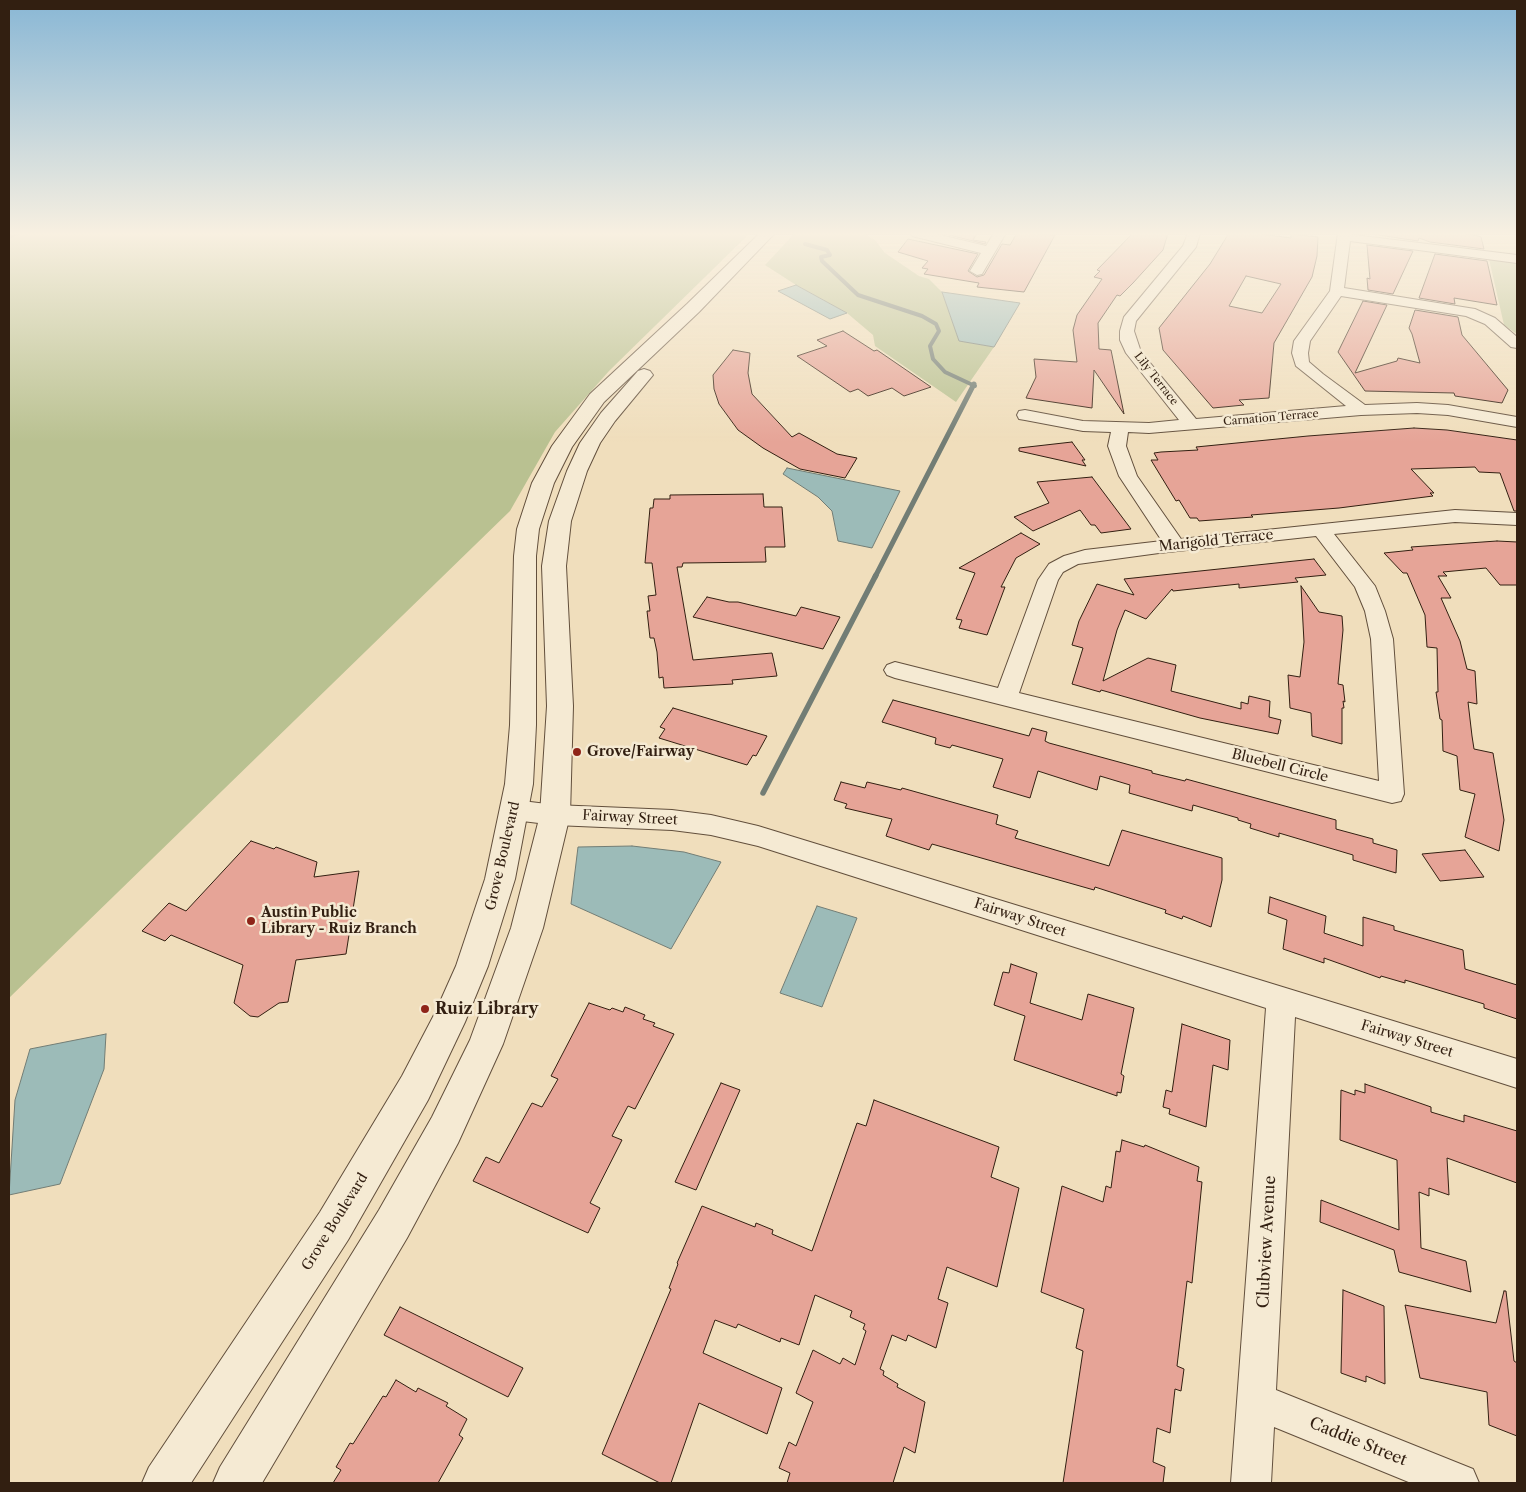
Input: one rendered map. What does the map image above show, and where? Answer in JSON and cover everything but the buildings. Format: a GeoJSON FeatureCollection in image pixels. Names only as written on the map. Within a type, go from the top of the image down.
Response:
{"type":"FeatureCollection","features":[{"type":"Feature","properties":{"kind":"street","name":"Grove Boulevard"},"geometry":{"type":"LineString","coordinates":[[236,1483],[393,1224],[445,1130],[486,1044],[527,928],[555,815],[560,706],[554,566],[556,539],[564,504],[590,443],[624,397],[641,367],[697,303]]}},
{"type":"Feature","properties":{"kind":"street","name":"Grove Boulevard"},"geometry":{"type":"LineString","coordinates":[[165,1483],[334,1226],[415,1088],[448,1022],[472,966],[500,879],[514,810],[523,725],[523,582],[528,529],[543,484],[562,446],[585,412],[641,367],[709,303]]}},
{"type":"Feature","properties":{"kind":"street","name":"Lily Terrace"},"geometry":{"type":"LineString","coordinates":[[1143,303],[1129,320],[1128,340],[1134,352],[1192,425]]}},
{"type":"Feature","properties":{"kind":"street"},"geometry":{"type":"LineString","coordinates":[[1329,303],[1302,341],[1300,353],[1302,364],[1361,410]]}},
{"type":"Feature","properties":{"kind":"street"},"geometry":{"type":"LineString","coordinates":[[1411,303],[1470,312],[1490,321],[1516,344]]}},
{"type":"Feature","properties":{"kind":"street","name":"Carnation Terrace"},"geometry":{"type":"LineString","coordinates":[[1025,415],[1083,426],[1120,429],[1192,425],[1361,410],[1417,408],[1440,409],[1517,422]]}},
{"type":"Feature","properties":{"kind":"street"},"geometry":{"type":"LineString","coordinates":[[1120,429],[1117,446],[1120,459],[1128,476],[1175,545]]}},
{"type":"Feature","properties":{"kind":"street","name":"Marigold Terrace"},"geometry":{"type":"LineString","coordinates":[[1006,697],[1048,580],[1056,568],[1085,556],[1455,516],[1490,516],[1517,520]]}},
{"type":"Feature","properties":{"kind":"street","name":"Bluebell Circle"},"geometry":{"type":"LineString","coordinates":[[895,670],[1392,794],[1382,639],[1375,611],[1366,586],[1321,530]]}},
{"type":"Feature","properties":{"kind":"street","name":"Fairway Street"},"geometry":{"type":"LineString","coordinates":[[514,810],[555,815],[672,820],[711,825],[758,836],[1281,1001],[1517,1073]]}},
{"type":"Feature","properties":{"kind":"street","name":"Clubview Avenue"},"geometry":{"type":"LineString","coordinates":[[1251,1483],[1281,1001]]}},
{"type":"Feature","properties":{"kind":"street","name":"Caddie Street"},"geometry":{"type":"LineString","coordinates":[[1257,1401],[1459,1483]]}},
{"type":"Feature","properties":{"kind":"green space"},"geometry":{"type":"Polygon","coordinates":[[[9,303],[679,303],[609,371],[555,432],[510,511],[9,998],[9,303]]]}},
{"type":"Feature","properties":{"kind":"green space"},"geometry":{"type":"Polygon","coordinates":[[[828,303],[946,303],[959,341],[994,347],[956,402],[875,346],[873,335],[847,313],[828,303]]]}},
{"type":"Feature","properties":{"kind":"green space"},"geometry":{"type":"Polygon","coordinates":[[[1499,303],[1517,303],[1517,334],[1504,325],[1499,303]]]}},
{"type":"Feature","properties":{"kind":"water"},"geometry":{"type":"Polygon","coordinates":[[[800,303],[828,303],[847,313],[830,319],[800,303]]]}},
{"type":"Feature","properties":{"kind":"water"},"geometry":{"type":"Polygon","coordinates":[[[946,303],[1020,303],[994,347],[959,341],[946,303]]]}},
{"type":"Feature","properties":{"kind":"water"},"geometry":{"type":"Polygon","coordinates":[[[787,468],[900,491],[872,548],[838,541],[832,511],[818,497],[783,474],[787,468]]]}},
{"type":"Feature","properties":{"kind":"water"},"geometry":{"type":"Polygon","coordinates":[[[632,846],[684,852],[721,862],[671,949],[571,904],[578,847],[632,846]]]}},
{"type":"Feature","properties":{"kind":"water"},"geometry":{"type":"Polygon","coordinates":[[[817,906],[857,918],[822,1007],[780,993],[817,906]]]}},
{"type":"Feature","properties":{"kind":"water"},"geometry":{"type":"Polygon","coordinates":[[[106,1034],[104,1069],[60,1184],[9,1195],[15,1100],[30,1049],[106,1034]]]}},
{"type":"Feature","properties":{"kind":"waterway"},"geometry":{"type":"LineString","coordinates":[[881,303],[922,316],[936,324],[939,331],[930,346],[933,359],[945,372],[973,385]]}},
{"type":"Feature","properties":{"kind":"waterway"},"geometry":{"type":"LineString","coordinates":[[875,577],[973,385]]}},
{"type":"Feature","properties":{"kind":"waterway"},"geometry":{"type":"LineString","coordinates":[[763,793],[876,575]]}},
{"type":"Feature","properties":{"kind":"place","name":"Grove/Fairway"},"geometry":{"type":"Point","coordinates":[577,752]}},
{"type":"Feature","properties":{"kind":"place","name":"Austin Public Library - Ruiz Branch"},"geometry":{"type":"Point","coordinates":[251,921]}},
{"type":"Feature","properties":{"kind":"place","name":"Ruiz Library"},"geometry":{"type":"Point","coordinates":[425,1009]}}]}
